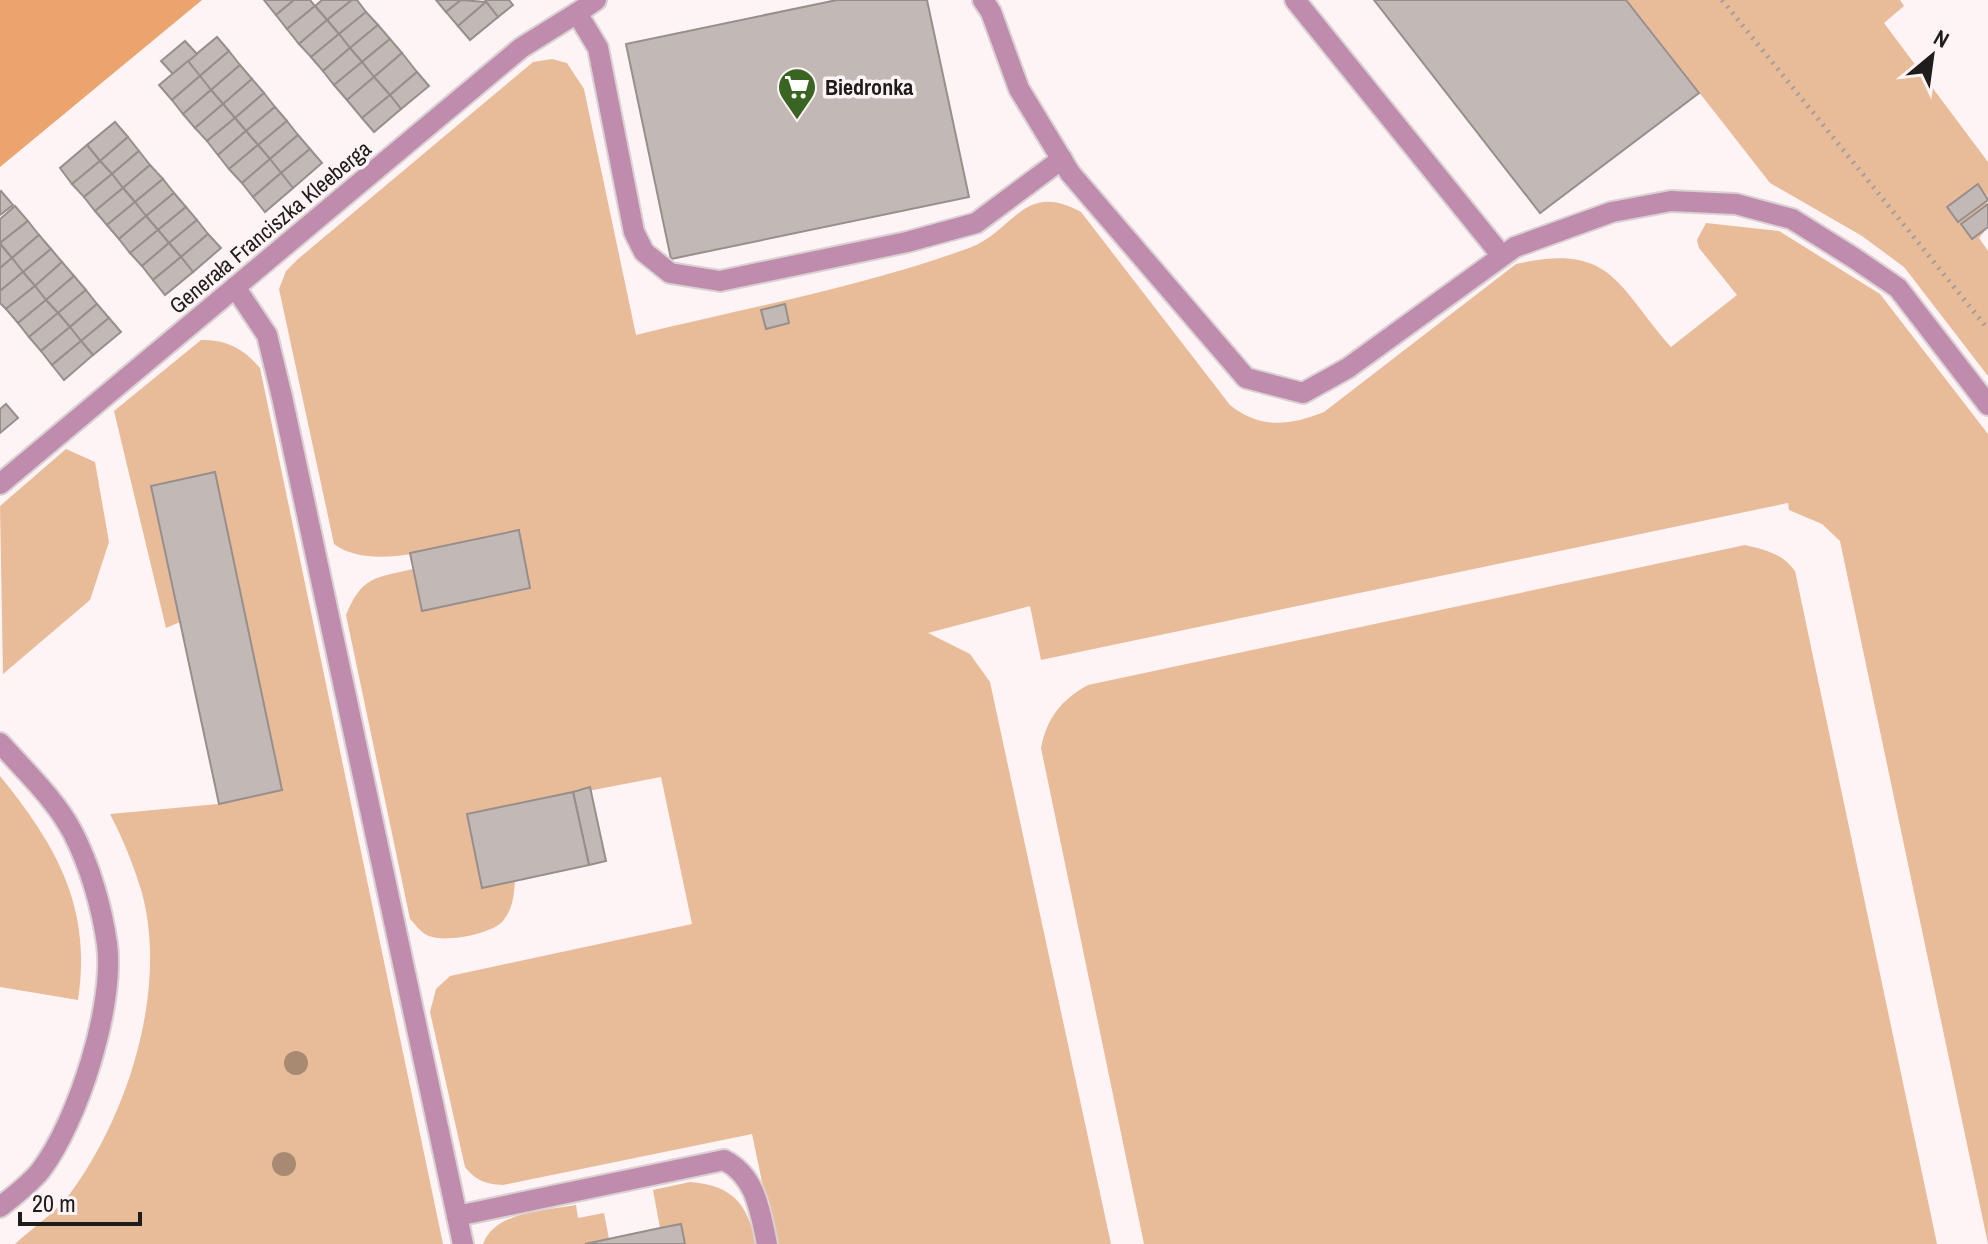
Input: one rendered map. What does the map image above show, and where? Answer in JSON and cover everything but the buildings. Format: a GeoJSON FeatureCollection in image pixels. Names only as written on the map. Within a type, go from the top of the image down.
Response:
{"type":"FeatureCollection","features":[{"type":"Feature","properties":{"kind":"street","name":"Generała Franciszka Kleeberga"},"geometry":{"type":"LineString","coordinates":[[0,484],[521,48],[596,0]]}},
{"type":"Feature","properties":{"kind":"street"},"geometry":{"type":"LineString","coordinates":[[983,0],[991,12],[1019,89],[1062,159],[1246,378],[1303,393],[1348,368],[1502,256],[1569,225],[1612,212],[1671,201],[1736,204],[1792,219],[1898,288],[1988,405]]}},
{"type":"Feature","properties":{"kind":"street"},"geometry":{"type":"LineString","coordinates":[[1295,0],[1502,256]]}},
{"type":"Feature","properties":{"kind":"street"},"geometry":{"type":"LineString","coordinates":[[577,13],[598,48],[634,232],[644,252],[670,273],[720,281],[907,242],[976,223],[1062,159]]}},
{"type":"Feature","properties":{"kind":"street"},"geometry":{"type":"LineString","coordinates":[[235,287],[267,335],[282,397],[463,1244]]}},
{"type":"Feature","properties":{"kind":"street"},"geometry":{"type":"LineString","coordinates":[[0,743],[72,832],[97,895],[108,947],[104,1007],[88,1072],[60,1137],[41,1171],[0,1207]]}},
{"type":"Feature","properties":{"kind":"street"},"geometry":{"type":"LineString","coordinates":[[457,1216],[724,1160],[739,1167],[749,1178],[767,1244]]}},
{"type":"Feature","properties":{"kind":"path"},"geometry":{"type":"LineString","coordinates":[[1722,0],[1988,329]]}},
{"type":"Feature","properties":{"kind":"shaded area"},"geometry":{"type":"Polygon","coordinates":[[[0,0],[202,0],[0,167],[0,0]]]}},
{"type":"Feature","properties":{"kind":"shaded area"},"geometry":{"type":"Polygon","coordinates":[[[1627,0],[1900,0],[1904,6],[1884,23],[1988,162],[1988,197],[1978,185],[1947,207],[1959,222],[1988,200],[1972,239],[1988,227],[1979,238],[1988,251],[1988,376],[1904,267],[1862,236],[1770,183],[1627,0]]]}},
{"type":"Feature","properties":{"kind":"shaded area"},"geometry":{"type":"Polygon","coordinates":[[[552,59],[567,63],[584,89],[636,335],[846,286],[928,262],[985,240],[1020,212],[1046,202],[1081,212],[1230,405],[1252,418],[1275,423],[1324,412],[1516,264],[1573,259],[1593,265],[1624,288],[1671,347],[1737,295],[1699,248],[1697,240],[1706,223],[1779,231],[1880,294],[1988,434],[1988,1244],[1840,541],[1822,524],[1789,510],[1788,503],[1041,660],[1030,606],[928,633],[970,654],[990,682],[1111,1244],[775,1244],[752,1134],[503,1185],[486,1183],[473,1176],[465,1167],[430,1012],[436,989],[450,976],[692,924],[661,777],[467,814],[482,888],[515,880],[509,912],[496,926],[478,934],[456,938],[429,936],[410,919],[346,615],[358,593],[371,581],[413,569],[422,611],[530,589],[520,530],[399,556],[374,557],[353,553],[334,544],[279,289],[286,271],[298,259],[533,62],[552,59]]]}},
{"type":"Feature","properties":{"kind":"shaded area"},"geometry":{"type":"Polygon","coordinates":[[[201,340],[234,346],[260,368],[443,1244],[15,1244],[63,1202],[90,1163],[125,1090],[137,1051],[150,970],[149,931],[139,883],[110,814],[218,804],[282,789],[180,622],[166,628],[114,411],[201,340]]]}},
{"type":"Feature","properties":{"kind":"shaded area"},"geometry":{"type":"Polygon","coordinates":[[[66,449],[95,462],[109,542],[90,600],[3,674],[0,506],[66,449]]]}},
{"type":"Feature","properties":{"kind":"shaded area"},"geometry":{"type":"Polygon","coordinates":[[[1745,545],[1779,556],[1795,571],[1937,1244],[1144,1244],[1041,748],[1051,719],[1063,704],[1088,685],[1745,545]]]}},
{"type":"Feature","properties":{"kind":"shaded area"},"geometry":{"type":"Polygon","coordinates":[[[0,776],[38,827],[65,879],[80,935],[78,1000],[0,987],[0,776]]]}},
{"type":"Feature","properties":{"kind":"shaded area"},"geometry":{"type":"Polygon","coordinates":[[[690,1182],[717,1187],[736,1200],[748,1218],[756,1244],[685,1244],[681,1224],[660,1228],[653,1190],[690,1182]]]}},
{"type":"Feature","properties":{"kind":"shaded area"},"geometry":{"type":"Polygon","coordinates":[[[576,1205],[578,1218],[604,1213],[609,1239],[585,1244],[483,1244],[489,1233],[510,1219],[536,1211],[576,1205]]]}},
{"type":"Feature","properties":{"kind":"place","name":"Biedronka"},"geometry":{"type":"Point","coordinates":[797,121]}}]}
